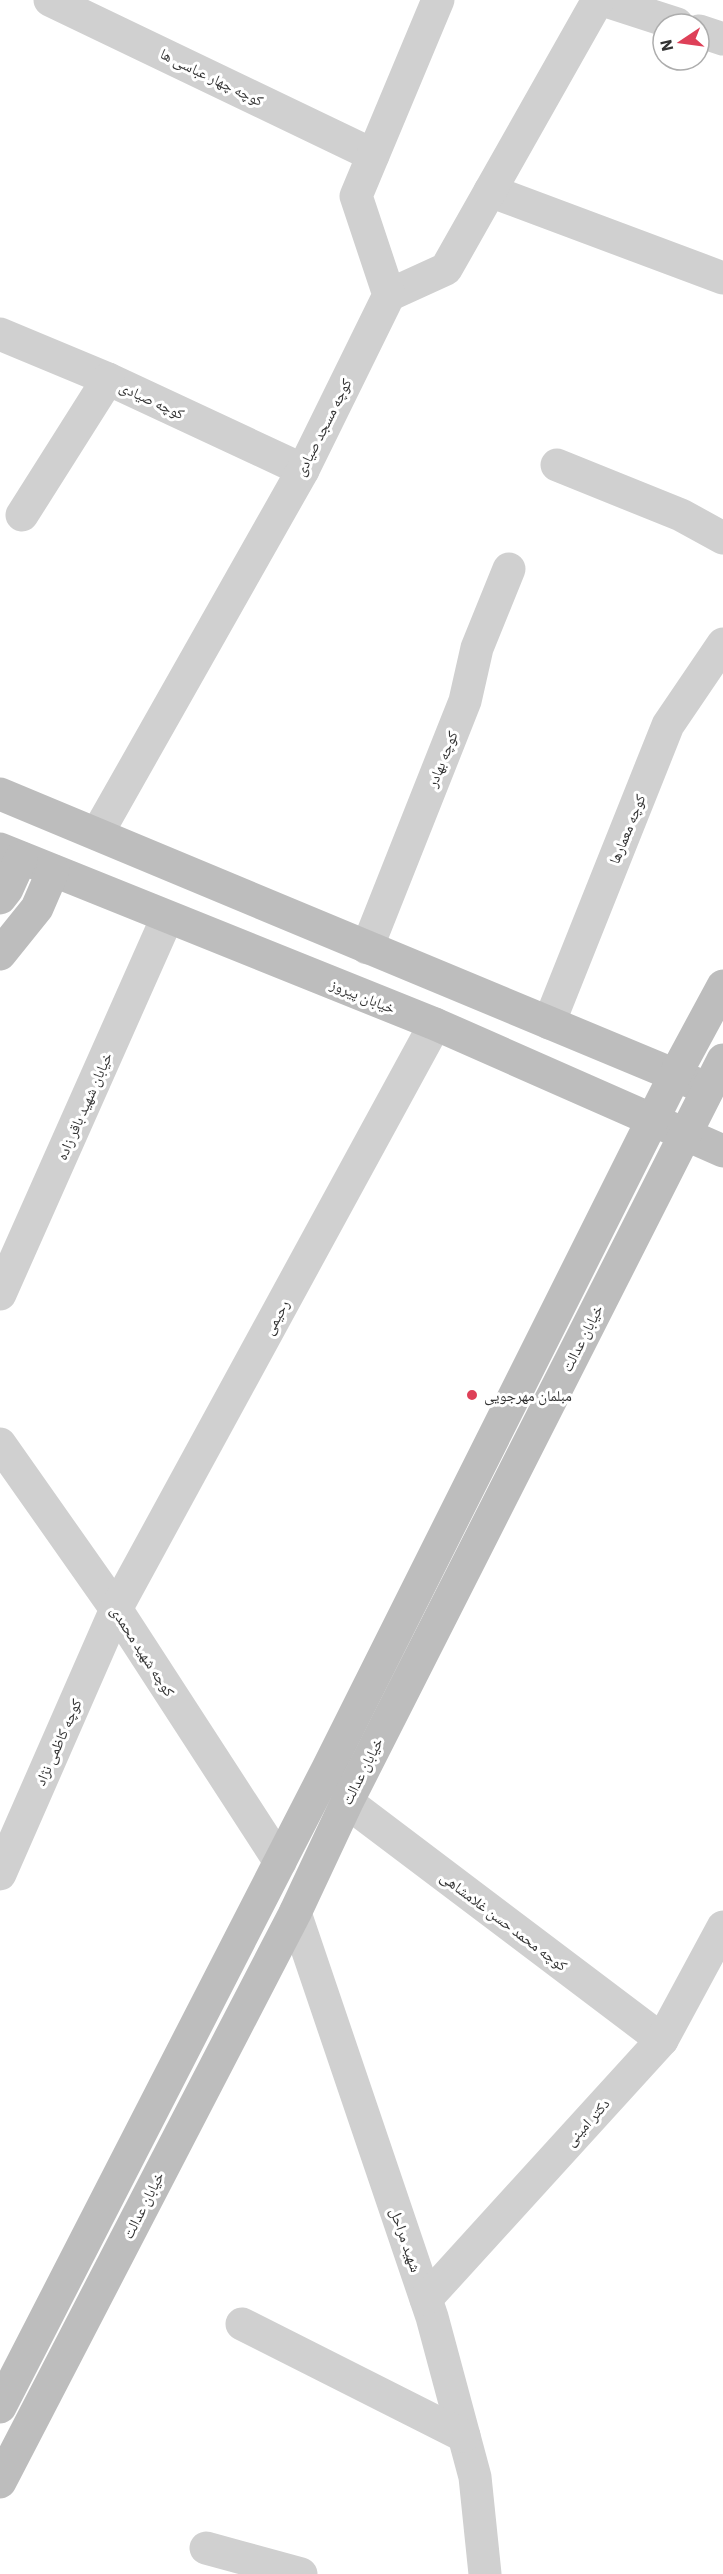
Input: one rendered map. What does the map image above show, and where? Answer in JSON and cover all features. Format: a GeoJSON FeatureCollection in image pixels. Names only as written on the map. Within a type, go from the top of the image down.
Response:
{"type":"FeatureCollection","features":[{"type":"Feature","properties":{"kind":"main road"},"geometry":{"type":"LineString","coordinates":[[0,794],[675,1075],[718,1082]]}},
{"type":"Feature","properties":{"kind":"main road"},"geometry":{"type":"LineString","coordinates":[[0,898],[7,889],[10,854]]}},
{"type":"Feature","properties":{"kind":"main road","name":"خیابان پیروز"},"geometry":{"type":"LineString","coordinates":[[10,854],[435,1024],[723,1151]]}},
{"type":"Feature","properties":{"kind":"main road"},"geometry":{"type":"LineString","coordinates":[[0,954],[37,908],[53,871]]}},
{"type":"Feature","properties":{"kind":"main road","name":"خیابان عدالت"},"geometry":{"type":"LineString","coordinates":[[0,2408],[280,1862],[675,1075],[723,986]]}},
{"type":"Feature","properties":{"kind":"main road","name":"خیابان عدالت"},"geometry":{"type":"LineString","coordinates":[[0,2482],[295,1913],[346,1802],[685,1134],[718,1082]]}},
{"type":"Feature","properties":{"kind":"street","name":"کوچه چهار عباسی ها"},"geometry":{"type":"LineString","coordinates":[[50,0],[373,155]]}},
{"type":"Feature","properties":{"kind":"street"},"geometry":{"type":"LineString","coordinates":[[438,0],[356,196],[389,295],[446,269],[598,0]]}},
{"type":"Feature","properties":{"kind":"street"},"geometry":{"type":"LineString","coordinates":[[603,0],[651,16]]}},
{"type":"Feature","properties":{"kind":"street"},"geometry":{"type":"LineString","coordinates":[[490,191],[723,278]]}},
{"type":"Feature","properties":{"kind":"street","name":"کوچه مسجد صیادی"},"geometry":{"type":"LineString","coordinates":[[97,834],[303,470],[389,295]]}},
{"type":"Feature","properties":{"kind":"street","name":"کوچه صیادی"},"geometry":{"type":"LineString","coordinates":[[0,334],[108,380],[303,470]]}},
{"type":"Feature","properties":{"kind":"street"},"geometry":{"type":"LineString","coordinates":[[22,515],[108,380]]}},
{"type":"Feature","properties":{"kind":"street"},"geometry":{"type":"LineString","coordinates":[[557,465],[681,515],[723,538]]}},
{"type":"Feature","properties":{"kind":"street","name":"کوچه بهادر"},"geometry":{"type":"LineString","coordinates":[[367,948],[465,701],[477,648],[509,569]]}},
{"type":"Feature","properties":{"kind":"street","name":"کوچه معمارها"},"geometry":{"type":"LineString","coordinates":[[549,1023],[668,725],[723,644]]}},
{"type":"Feature","properties":{"kind":"street","name":"خیابان شهید باقر زاده"},"geometry":{"type":"LineString","coordinates":[[0,1294],[167,918]]}},
{"type":"Feature","properties":{"kind":"street","name":"رحیمی"},"geometry":{"type":"LineString","coordinates":[[117,1610],[435,1024]]}},
{"type":"Feature","properties":{"kind":"street","name":"کوچه شهید محمدی"},"geometry":{"type":"LineString","coordinates":[[0,1443],[117,1610],[280,1862]]}},
{"type":"Feature","properties":{"kind":"street","name":"کوچه کاظمی نژاد"},"geometry":{"type":"LineString","coordinates":[[0,1875],[117,1610]]}},
{"type":"Feature","properties":{"kind":"street","name":"کوچه محمد حسن غلامشاهی"},"geometry":{"type":"LineString","coordinates":[[346,1802],[662,2040]]}},
{"type":"Feature","properties":{"kind":"street","name":"شهید مراحل"},"geometry":{"type":"LineString","coordinates":[[295,1913],[426,2299],[475,2477],[485,2574]]}},
{"type":"Feature","properties":{"kind":"street","name":"دکتر امینی"},"geometry":{"type":"LineString","coordinates":[[426,2299],[662,2040],[723,1928]]}},
{"type":"Feature","properties":{"kind":"street"},"geometry":{"type":"LineString","coordinates":[[242,2324],[464,2436]]}},
{"type":"Feature","properties":{"kind":"street"},"geometry":{"type":"LineString","coordinates":[[206,2548],[301,2574]]}},
{"type":"Feature","properties":{"kind":"place","name":"مبلمان مهرجویی"},"geometry":{"type":"Point","coordinates":[472,1395]}}]}
